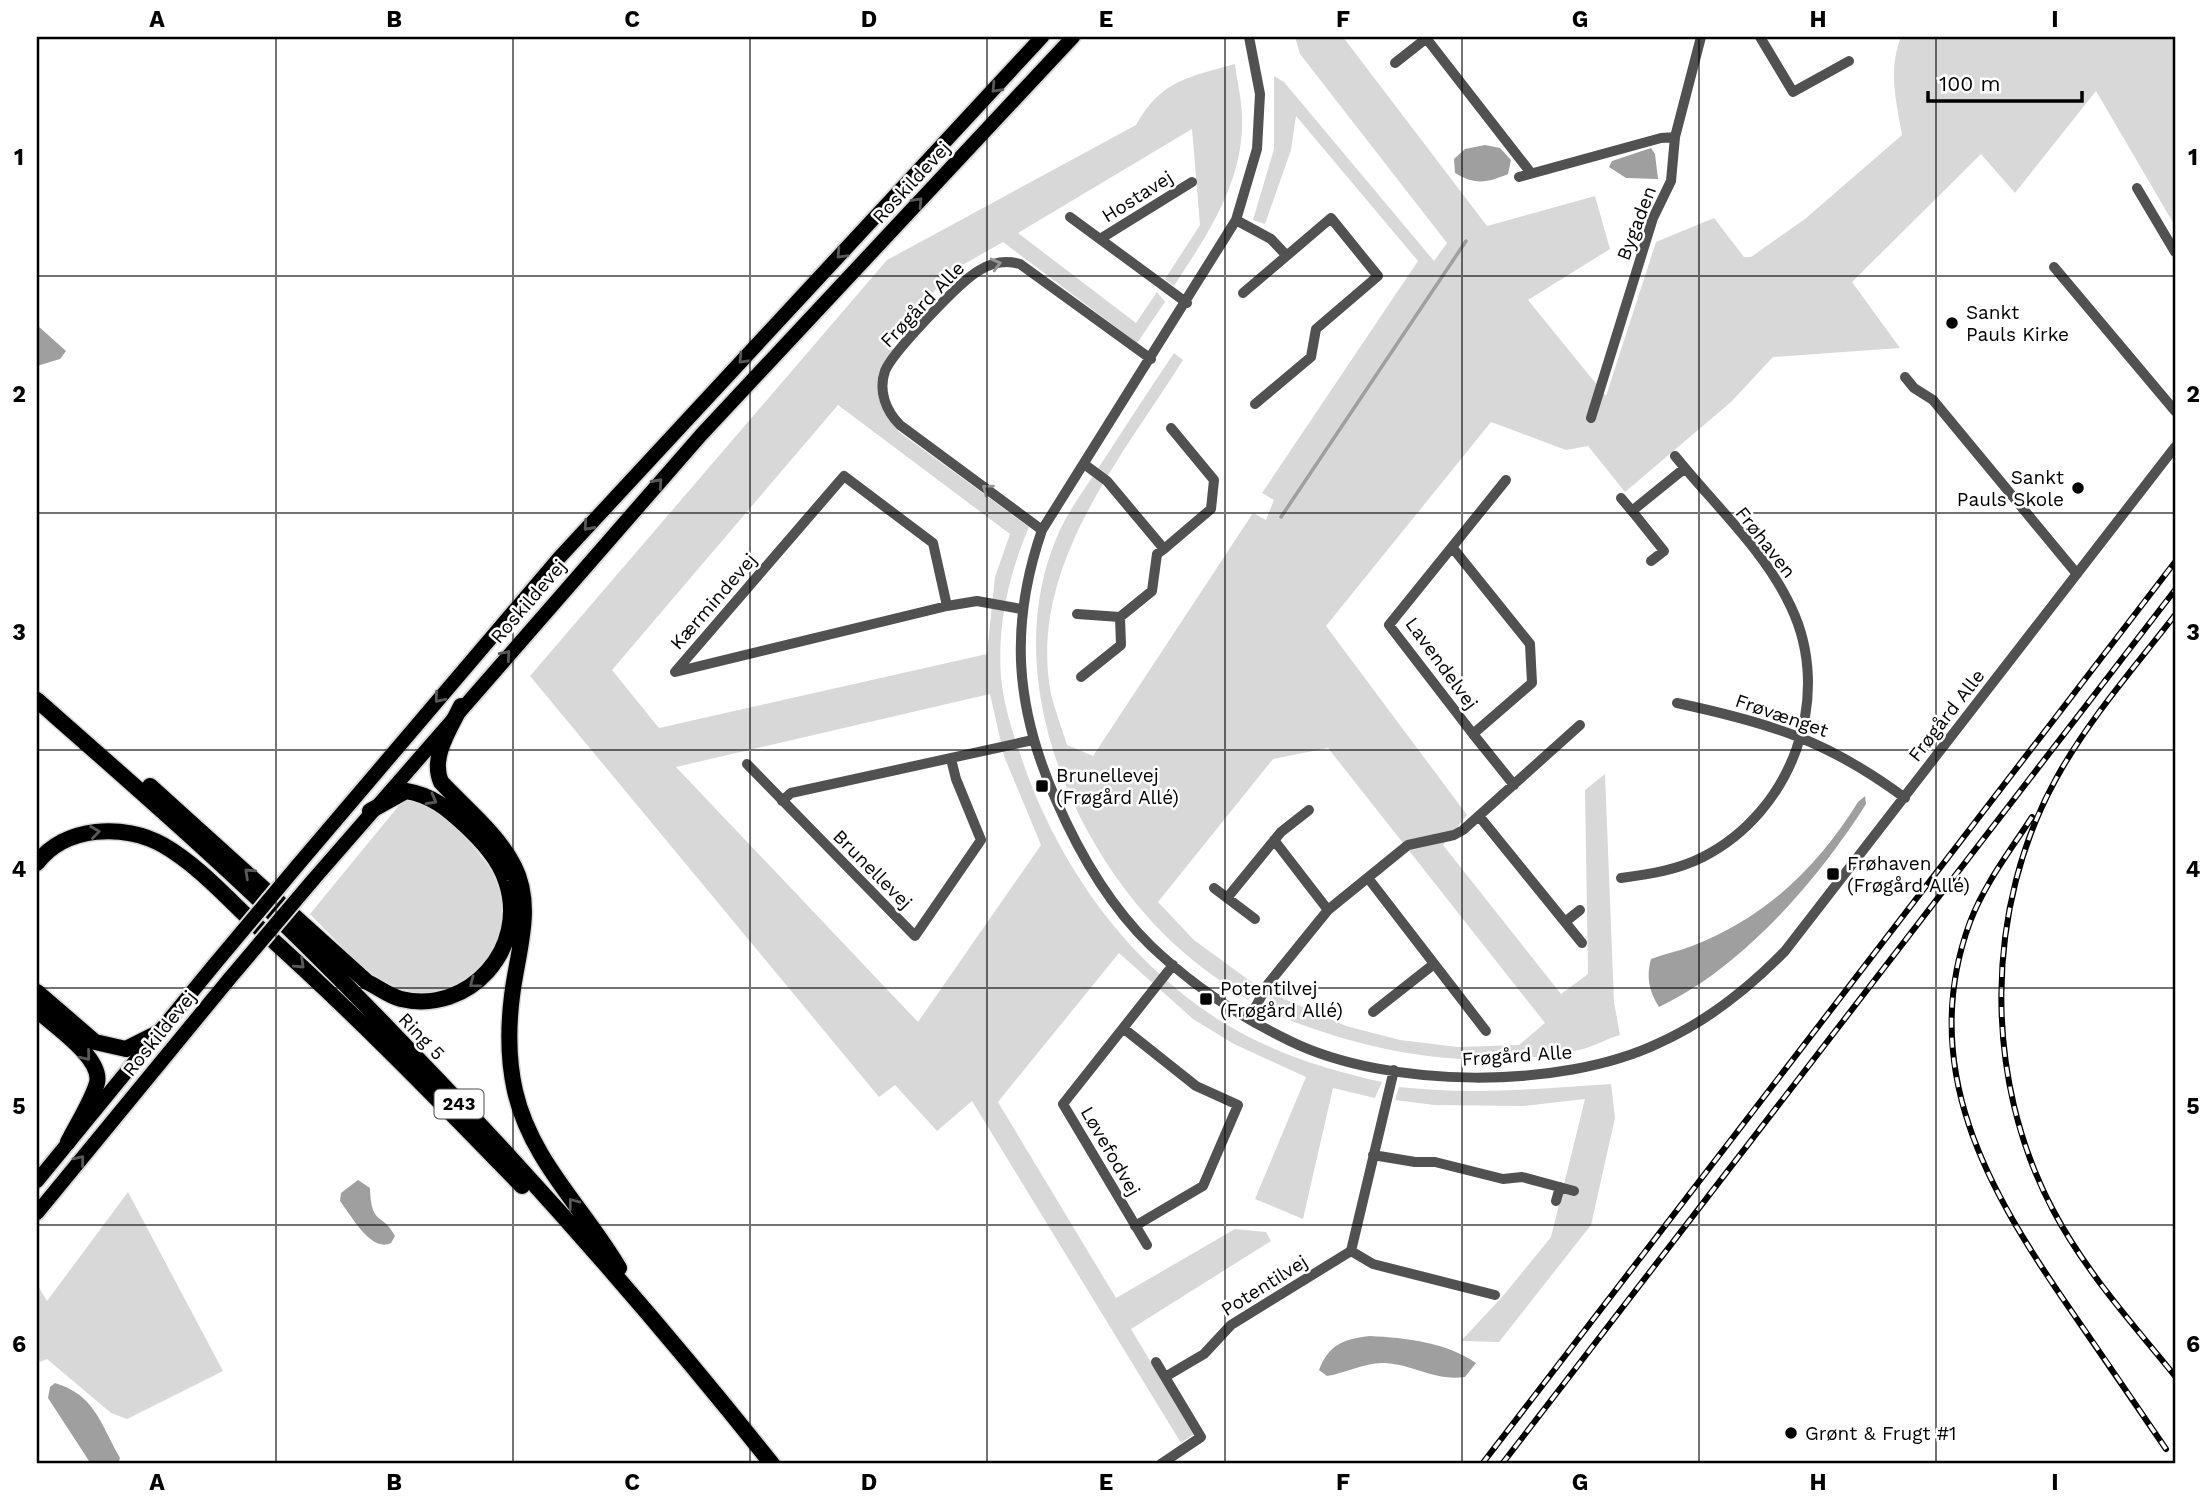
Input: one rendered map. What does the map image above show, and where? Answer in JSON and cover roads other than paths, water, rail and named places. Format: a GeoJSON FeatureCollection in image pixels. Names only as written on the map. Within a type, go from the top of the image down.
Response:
{"type":"FeatureCollection","features":[{"type":"Feature","properties":{"kind":"highway"},"geometry":{"type":"LineString","coordinates":[[37,691],[203,831],[367,982],[398,998],[426,1002],[455,996],[487,973],[498,960],[509,934],[510,896],[501,870],[470,829],[430,797],[406,792],[370,811]]}},
{"type":"Feature","properties":{"kind":"highway","name":"Ring 5"},"geometry":{"type":"LineString","coordinates":[[37,700],[154,804],[308,948],[509,1156],[638,1300],[772,1464]]}},
{"type":"Feature","properties":{"kind":"highway"},"geometry":{"type":"LineString","coordinates":[[461,706],[442,747],[436,768],[438,775],[514,864],[523,889],[524,923],[512,996],[509,1051],[515,1092],[528,1130],[548,1170],[610,1252],[638,1300]]}},
{"type":"Feature","properties":{"kind":"highway"},"geometry":{"type":"LineString","coordinates":[[37,863],[61,843],[83,834],[107,830],[132,834],[163,845],[196,869],[301,965],[402,1062],[555,1220],[606,1264]]}},
{"type":"Feature","properties":{"kind":"highway"},"geometry":{"type":"LineString","coordinates":[[37,992],[95,1042],[126,1049],[158,1033]]}},
{"type":"Feature","properties":{"kind":"highway"},"geometry":{"type":"LineString","coordinates":[[37,1010],[87,1054],[97,1070],[97,1082],[68,1142]]}},
{"type":"Feature","properties":{"kind":"main road","name":"Roskildevej"},"geometry":{"type":"LineString","coordinates":[[37,1181],[297,866],[559,558],[1042,37]]}},
{"type":"Feature","properties":{"kind":"main road","name":"Roskildevej"},"geometry":{"type":"LineString","coordinates":[[37,1213],[230,978],[461,706],[701,435],[1073,37]]}},
{"type":"Feature","properties":{"kind":"street","name":"Frøgård Alle"},"geometry":{"type":"LineString","coordinates":[[1250,37],[1260,94],[1258,139],[1252,174],[1237,220],[1042,530],[1028,570],[1021,610],[1020,666],[1033,740],[1063,815],[1087,862],[1126,919],[1173,965],[1216,999],[1292,1042],[1340,1058],[1394,1070],[1454,1077],[1517,1077],[1576,1070],[1631,1055],[1685,1030],[1732,1001],[1785,951],[2175,447]]}},
{"type":"Feature","properties":{"kind":"street"},"geometry":{"type":"LineString","coordinates":[[1395,63],[1427,37],[1525,175],[1661,138],[1675,137]]}},
{"type":"Feature","properties":{"kind":"street","name":"Bygaden"},"geometry":{"type":"LineString","coordinates":[[1591,418],[1653,218],[1669,186],[1675,137],[1701,37]]}},
{"type":"Feature","properties":{"kind":"street"},"geometry":{"type":"LineString","coordinates":[[1760,37],[1793,92],[1849,61]]}},
{"type":"Feature","properties":{"kind":"street","name":"Hostavej"},"geometry":{"type":"LineString","coordinates":[[1100,239],[1192,182]]}},
{"type":"Feature","properties":{"kind":"street"},"geometry":{"type":"LineString","coordinates":[[2137,188],[2175,252]]}},
{"type":"Feature","properties":{"kind":"street","name":"Hostavej"},"geometry":{"type":"LineString","coordinates":[[1070,218],[1187,303]]}},
{"type":"Feature","properties":{"kind":"street"},"geometry":{"type":"LineString","coordinates":[[1243,293],[1331,218],[1378,276],[1316,329],[1311,357],[1255,404]]}},
{"type":"Feature","properties":{"kind":"street"},"geometry":{"type":"LineString","coordinates":[[1237,220],[1271,239],[1286,255]]}},
{"type":"Feature","properties":{"kind":"street","name":"Frøgård Alle"},"geometry":{"type":"LineString","coordinates":[[1042,530],[900,425],[891,415],[883,386],[891,360],[966,280],[989,266],[1010,261],[1020,264],[1151,359]]}},
{"type":"Feature","properties":{"kind":"street"},"geometry":{"type":"LineString","coordinates":[[2054,267],[2175,411]]}},
{"type":"Feature","properties":{"kind":"street"},"geometry":{"type":"LineString","coordinates":[[1905,377],[1914,388],[1933,400],[2077,574]]}},
{"type":"Feature","properties":{"kind":"street"},"geometry":{"type":"LineString","coordinates":[[1077,614],[1120,617],[1153,591],[1157,554],[1211,509],[1214,480],[1171,428]]}},
{"type":"Feature","properties":{"kind":"street","name":"Frøhaven"},"geometry":{"type":"LineString","coordinates":[[1622,878],[1656,874],[1683,866],[1712,852],[1742,830],[1776,791],[1788,771],[1802,736],[1809,691],[1807,656],[1791,607],[1770,571],[1675,456]]}},
{"type":"Feature","properties":{"kind":"street"},"geometry":{"type":"LineString","coordinates":[[1084,464],[1107,481],[1164,549]]}},
{"type":"Feature","properties":{"kind":"street"},"geometry":{"type":"LineString","coordinates":[[1632,511],[1685,468]]}},
{"type":"Feature","properties":{"kind":"street","name":"Kærmindevej"},"geometry":{"type":"LineString","coordinates":[[947,607],[933,542],[844,476],[675,672],[976,601],[1021,610]]}},
{"type":"Feature","properties":{"kind":"street","name":"Lavendelvej"},"geometry":{"type":"LineString","coordinates":[[1506,480],[1389,625],[1514,785]]}},
{"type":"Feature","properties":{"kind":"street"},"geometry":{"type":"LineString","coordinates":[[1621,498],[1664,551],[1651,561]]}},
{"type":"Feature","properties":{"kind":"street","name":"Lavendelvej"},"geometry":{"type":"LineString","coordinates":[[1452,547],[1530,644],[1532,683],[1473,734]]}},
{"type":"Feature","properties":{"kind":"street"},"geometry":{"type":"LineString","coordinates":[[1081,677],[1121,645],[1120,617]]}},
{"type":"Feature","properties":{"kind":"street","name":"Frøvænget"},"geometry":{"type":"LineString","coordinates":[[1677,703],[1764,723],[1802,736],[1873,774],[1905,797]]}},
{"type":"Feature","properties":{"kind":"street"},"geometry":{"type":"LineString","coordinates":[[1249,1018],[1268,984],[1328,909],[1408,845],[1454,835],[1479,816],[1580,725]]}},
{"type":"Feature","properties":{"kind":"street"},"geometry":{"type":"LineString","coordinates":[[782,801],[791,793],[1033,740]]}},
{"type":"Feature","properties":{"kind":"street","name":"Brunellevej"},"geometry":{"type":"LineString","coordinates":[[747,764],[915,936],[981,840],[956,779],[951,759]]}},
{"type":"Feature","properties":{"kind":"street"},"geometry":{"type":"LineString","coordinates":[[1227,898],[1274,840],[1309,810]]}},
{"type":"Feature","properties":{"kind":"street"},"geometry":{"type":"LineString","coordinates":[[1479,816],[1582,943]]}},
{"type":"Feature","properties":{"kind":"street"},"geometry":{"type":"LineString","coordinates":[[1274,840],[1328,909]]}},
{"type":"Feature","properties":{"kind":"street"},"geometry":{"type":"LineString","coordinates":[[1368,878],[1486,1031]]}},
{"type":"Feature","properties":{"kind":"street"},"geometry":{"type":"LineString","coordinates":[[1214,888],[1255,919]]}},
{"type":"Feature","properties":{"kind":"street"},"geometry":{"type":"LineString","coordinates":[[1565,922],[1580,910]]}},
{"type":"Feature","properties":{"kind":"street"},"geometry":{"type":"LineString","coordinates":[[1374,1012],[1434,964]]}},
{"type":"Feature","properties":{"kind":"street","name":"Løvefodvej"},"geometry":{"type":"LineString","coordinates":[[1147,1245],[1063,1104],[1173,965]]}},
{"type":"Feature","properties":{"kind":"street","name":"Løvefodvej"},"geometry":{"type":"LineString","coordinates":[[1124,1028],[1196,1086],[1238,1105],[1203,1186],[1135,1226]]}},
{"type":"Feature","properties":{"kind":"street"},"geometry":{"type":"LineString","coordinates":[[1394,1070],[1351,1251],[1373,1264],[1495,1295]]}},
{"type":"Feature","properties":{"kind":"street"},"geometry":{"type":"LineString","coordinates":[[1373,1155],[1415,1162],[1435,1161],[1503,1179],[1521,1177],[1574,1191]]}},
{"type":"Feature","properties":{"kind":"street"},"geometry":{"type":"LineString","coordinates":[[1556,1201],[1560,1187]]}},
{"type":"Feature","properties":{"kind":"street","name":"Potentilvej"},"geometry":{"type":"LineString","coordinates":[[1165,1377],[1203,1354],[1231,1325],[1351,1251]]}},
{"type":"Feature","properties":{"kind":"street"},"geometry":{"type":"LineString","coordinates":[[1476,1305],[1479,1291]]}},
{"type":"Feature","properties":{"kind":"street"},"geometry":{"type":"LineString","coordinates":[[1156,1362],[1201,1437],[1161,1464]]}},
{"type":"Feature","properties":{"kind":"waterway"},"geometry":{"type":"LineString","coordinates":[[1281,517],[1466,241]]}},
{"type":"Feature","properties":{"kind":"railway"},"geometry":{"type":"LineString","coordinates":[[1482,1464],[2175,562]]}},
{"type":"Feature","properties":{"kind":"railway"},"geometry":{"type":"LineString","coordinates":[[1502,1464],[2175,590]]}},
{"type":"Feature","properties":{"kind":"railway"},"geometry":{"type":"LineString","coordinates":[[2175,615],[2083,735],[2057,777],[2033,828],[2016,881],[2005,937],[2001,993],[2004,1050],[2014,1105],[2030,1159],[2053,1210],[2094,1275],[2175,1376]]}},
{"type":"Feature","properties":{"kind":"railway"},"geometry":{"type":"LineString","coordinates":[[2032,817],[1990,881],[1970,922],[1955,976],[1951,1028],[1957,1078],[1969,1126],[1989,1174],[2013,1220],[2040,1265],[2166,1449]]}},
{"type":"Feature","properties":{"kind":"place","name":"Sankt Pauls Kirke"},"geometry":{"type":"Point","coordinates":[1952,323]}},
{"type":"Feature","properties":{"kind":"place","name":"Sankt Pauls Skole"},"geometry":{"type":"Point","coordinates":[2078,488]}},
{"type":"Feature","properties":{"kind":"place","name":"Brunellevej (Frøgård Allé)"},"geometry":{"type":"Point","coordinates":[1042,786]}},
{"type":"Feature","properties":{"kind":"place","name":"Frøhaven (Frøgård Allé)"},"geometry":{"type":"Point","coordinates":[1833,874]}},
{"type":"Feature","properties":{"kind":"place","name":"Potentilvej (Frøgård Allé)"},"geometry":{"type":"Point","coordinates":[1206,999]}},
{"type":"Feature","properties":{"kind":"place","name":"Grønt & Frugt #1"},"geometry":{"type":"Point","coordinates":[1791,1433]}}]}
